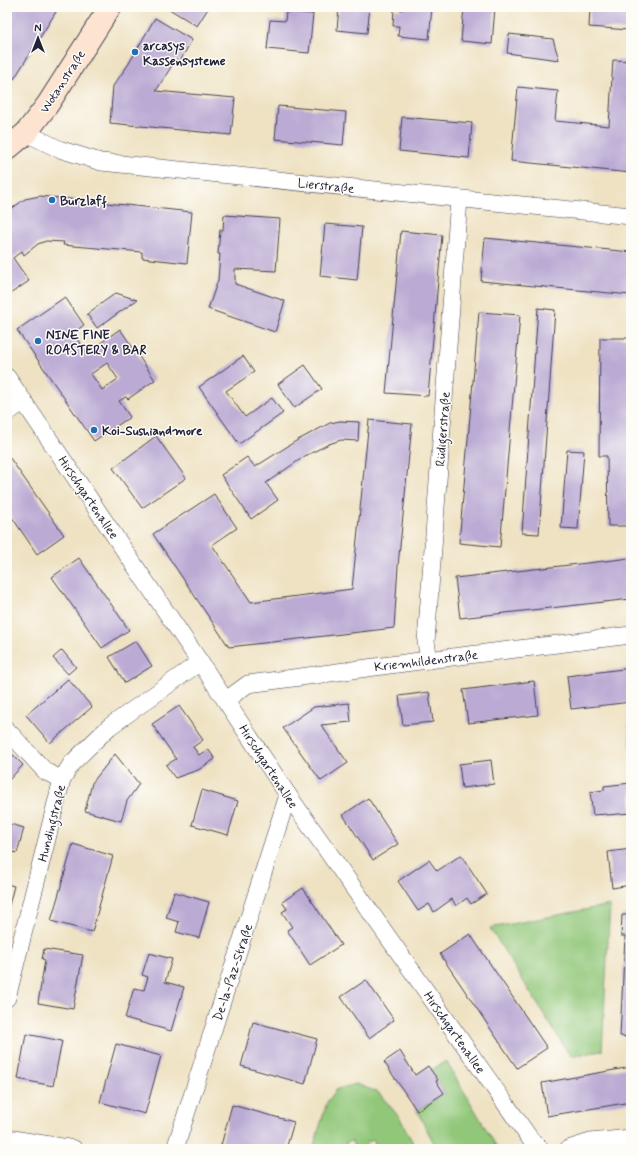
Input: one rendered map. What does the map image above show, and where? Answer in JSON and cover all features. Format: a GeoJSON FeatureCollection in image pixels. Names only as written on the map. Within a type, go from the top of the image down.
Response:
{"type":"FeatureCollection","features":[{"type":"Feature","properties":{"kind":"main road","name":"Wotanstraße"},"geometry":{"type":"LineString","coordinates":[[7,149],[26,132],[48,104],[110,7]]}},
{"type":"Feature","properties":{"kind":"street","name":"Lierstraße"},"geometry":{"type":"LineString","coordinates":[[26,132],[59,148],[100,162],[631,216]]}},
{"type":"Feature","properties":{"kind":"street","name":"Rüdigerstraße"},"geometry":{"type":"LineString","coordinates":[[428,660],[426,642],[459,199]]}},
{"type":"Feature","properties":{"kind":"street","name":"Hirschgartenallee"},"geometry":{"type":"LineString","coordinates":[[7,377],[226,700],[288,795],[531,1140],[541,1149]]}},
{"type":"Feature","properties":{"kind":"street"},"geometry":{"type":"LineString","coordinates":[[7,413],[24,401]]}},
{"type":"Feature","properties":{"kind":"street","name":"Kriemhildenstraße"},"geometry":{"type":"LineString","coordinates":[[226,700],[248,684],[631,635]]}},
{"type":"Feature","properties":{"kind":"street","name":"Hundingstraße"},"geometry":{"type":"LineString","coordinates":[[7,998],[62,779],[72,763],[109,727],[200,662]]}},
{"type":"Feature","properties":{"kind":"street"},"geometry":{"type":"LineString","coordinates":[[7,730],[46,772],[62,779]]}},
{"type":"Feature","properties":{"kind":"street","name":"De-la-Paz-Straße"},"geometry":{"type":"LineString","coordinates":[[175,1149],[288,795]]}},
{"type":"Feature","properties":{"kind":"street"},"geometry":{"type":"LineString","coordinates":[[7,1138],[74,1149]]}},
{"type":"Feature","properties":{"kind":"street"},"geometry":{"type":"LineString","coordinates":[[568,1149],[590,1142],[631,1138]]}},
{"type":"Feature","properties":{"kind":"green space"},"geometry":{"type":"Polygon","coordinates":[[[610,905],[602,1051],[570,1056],[490,928],[610,905]]]}},
{"type":"Feature","properties":{"kind":"green space"},"geometry":{"type":"Polygon","coordinates":[[[446,1061],[498,1149],[437,1149],[417,1111],[445,1093],[431,1070],[446,1061]]]}},
{"type":"Feature","properties":{"kind":"green space"},"geometry":{"type":"Polygon","coordinates":[[[356,1084],[378,1092],[400,1118],[416,1149],[376,1149],[374,1140],[367,1142],[366,1148],[354,1148],[352,1141],[346,1142],[347,1149],[313,1149],[327,1102],[337,1089],[356,1084]]]}},
{"type":"Feature","properties":{"kind":"building"},"geometry":{"type":"Polygon","coordinates":[[[7,7],[59,7],[14,79],[7,75],[7,7]]]}},
{"type":"Feature","properties":{"kind":"building"},"geometry":{"type":"Polygon","coordinates":[[[166,7],[209,7],[197,26],[166,7]]]}},
{"type":"Feature","properties":{"kind":"building"},"geometry":{"type":"Polygon","coordinates":[[[339,7],[370,7],[367,33],[337,30],[339,7]]]}},
{"type":"Feature","properties":{"kind":"building"},"geometry":{"type":"Polygon","coordinates":[[[402,7],[432,7],[429,39],[398,36],[399,26],[393,26],[394,9],[402,10],[402,7]]]}},
{"type":"Feature","properties":{"kind":"building"},"geometry":{"type":"Polygon","coordinates":[[[464,7],[495,7],[492,44],[461,41],[464,7]]]}},
{"type":"Feature","properties":{"kind":"building"},"geometry":{"type":"Polygon","coordinates":[[[590,7],[631,7],[631,25],[629,25],[629,30],[589,27],[590,7]]]}},
{"type":"Feature","properties":{"kind":"building"},"geometry":{"type":"Polygon","coordinates":[[[286,12],[313,14],[309,53],[267,49],[270,20],[285,21],[286,12]]]}},
{"type":"Feature","properties":{"kind":"building"},"geometry":{"type":"Polygon","coordinates":[[[155,18],[192,40],[180,61],[176,59],[156,91],[235,98],[231,135],[110,123],[113,86],[128,65],[155,18]]]}},
{"type":"Feature","properties":{"kind":"building"},"geometry":{"type":"Polygon","coordinates":[[[509,34],[553,39],[559,60],[507,53],[509,34]]]}},
{"type":"Feature","properties":{"kind":"building"},"geometry":{"type":"Polygon","coordinates":[[[613,60],[631,61],[631,173],[511,161],[518,87],[558,91],[555,121],[609,126],[613,60]]]}},
{"type":"Feature","properties":{"kind":"building"},"geometry":{"type":"Polygon","coordinates":[[[278,106],[346,112],[343,145],[275,139],[278,106]]]}},
{"type":"Feature","properties":{"kind":"building"},"geometry":{"type":"Polygon","coordinates":[[[402,117],[472,123],[469,158],[399,151],[402,117]]]}},
{"type":"Feature","properties":{"kind":"building"},"geometry":{"type":"Polygon","coordinates":[[[40,196],[192,212],[187,263],[142,258],[142,252],[63,245],[64,242],[46,241],[38,244],[24,255],[22,251],[13,258],[29,281],[7,296],[7,212],[25,199],[40,196]]]}},
{"type":"Feature","properties":{"kind":"building"},"geometry":{"type":"Polygon","coordinates":[[[224,215],[280,219],[276,271],[235,269],[235,284],[285,301],[275,332],[208,309],[218,280],[220,230],[223,230],[224,215]]]}},
{"type":"Feature","properties":{"kind":"building"},"geometry":{"type":"Polygon","coordinates":[[[325,224],[362,227],[357,280],[320,276],[325,224]]]}},
{"type":"Feature","properties":{"kind":"building"},"geometry":{"type":"Polygon","coordinates":[[[401,231],[442,235],[428,396],[386,393],[401,231]]]}},
{"type":"Feature","properties":{"kind":"building"},"geometry":{"type":"Polygon","coordinates":[[[485,238],[631,252],[631,295],[481,281],[485,238]]]}},
{"type":"Feature","properties":{"kind":"building"},"geometry":{"type":"Polygon","coordinates":[[[116,293],[137,300],[97,328],[87,314],[116,293]]]}},
{"type":"Feature","properties":{"kind":"building"},"geometry":{"type":"Polygon","coordinates":[[[65,297],[84,325],[73,333],[88,355],[97,349],[95,347],[120,329],[155,380],[128,399],[126,397],[119,401],[130,417],[94,441],[17,330],[65,297]],[[107,363],[91,374],[102,390],[118,379],[107,363]]]}},
{"type":"Feature","properties":{"kind":"building"},"geometry":{"type":"Polygon","coordinates":[[[538,308],[555,310],[539,534],[522,533],[538,308]]]}},
{"type":"Feature","properties":{"kind":"building"},"geometry":{"type":"Polygon","coordinates":[[[479,312],[520,315],[500,547],[459,543],[479,312]]]}},
{"type":"Feature","properties":{"kind":"building"},"geometry":{"type":"Polygon","coordinates":[[[600,338],[631,338],[631,526],[608,526],[607,456],[599,456],[600,338]]]}},
{"type":"Feature","properties":{"kind":"building"},"geometry":{"type":"Polygon","coordinates":[[[243,356],[254,372],[226,391],[245,417],[272,398],[283,413],[239,444],[199,387],[243,356]]]}},
{"type":"Feature","properties":{"kind":"building"},"geometry":{"type":"Polygon","coordinates":[[[305,365],[322,389],[294,408],[278,384],[305,365]]]}},
{"type":"Feature","properties":{"kind":"building"},"geometry":{"type":"Polygon","coordinates":[[[369,420],[412,424],[398,566],[394,628],[229,647],[153,534],[214,494],[237,528],[212,545],[251,602],[352,589],[369,420]]]}},
{"type":"Feature","properties":{"kind":"building"},"geometry":{"type":"Polygon","coordinates":[[[340,421],[359,422],[358,441],[341,440],[329,444],[305,456],[266,483],[278,500],[251,519],[221,475],[247,457],[255,467],[296,441],[330,423],[340,421]]]}},
{"type":"Feature","properties":{"kind":"building"},"geometry":{"type":"Polygon","coordinates":[[[156,436],[186,478],[142,508],[113,468],[156,436]]]}},
{"type":"Feature","properties":{"kind":"building"},"geometry":{"type":"Polygon","coordinates":[[[567,450],[584,451],[578,529],[561,528],[567,450]]]}},
{"type":"Feature","properties":{"kind":"building"},"geometry":{"type":"Polygon","coordinates":[[[7,454],[64,535],[37,554],[7,510],[7,454]]]}},
{"type":"Feature","properties":{"kind":"building"},"geometry":{"type":"Polygon","coordinates":[[[79,558],[129,630],[102,648],[52,577],[79,558]]]}},
{"type":"Feature","properties":{"kind":"building"},"geometry":{"type":"Polygon","coordinates":[[[631,558],[631,599],[460,618],[455,578],[631,558]]]}},
{"type":"Feature","properties":{"kind":"building"},"geometry":{"type":"Polygon","coordinates":[[[136,641],[152,666],[125,683],[109,657],[136,641]]]}},
{"type":"Feature","properties":{"kind":"building"},"geometry":{"type":"Polygon","coordinates":[[[62,650],[76,667],[68,674],[53,658],[62,650]]]}},
{"type":"Feature","properties":{"kind":"building"},"geometry":{"type":"Polygon","coordinates":[[[631,668],[631,702],[571,709],[567,676],[631,668]]]}},
{"type":"Feature","properties":{"kind":"building"},"geometry":{"type":"Polygon","coordinates":[[[68,679],[92,707],[50,743],[26,715],[68,679]]]}},
{"type":"Feature","properties":{"kind":"building"},"geometry":{"type":"Polygon","coordinates":[[[534,681],[538,715],[468,723],[463,690],[534,681]]]}},
{"type":"Feature","properties":{"kind":"building"},"geometry":{"type":"Polygon","coordinates":[[[429,692],[433,722],[403,725],[399,696],[429,692]]]}},
{"type":"Feature","properties":{"kind":"building"},"geometry":{"type":"Polygon","coordinates":[[[349,703],[351,722],[321,725],[348,763],[321,781],[283,728],[314,707],[349,703]]]}},
{"type":"Feature","properties":{"kind":"building"},"geometry":{"type":"Polygon","coordinates":[[[179,706],[203,740],[193,747],[199,755],[208,749],[215,759],[198,770],[175,778],[166,765],[176,759],[152,724],[179,706]]]}},
{"type":"Feature","properties":{"kind":"building"},"geometry":{"type":"Polygon","coordinates":[[[631,723],[631,749],[630,749],[628,724],[631,723]]]}},
{"type":"Feature","properties":{"kind":"building"},"geometry":{"type":"Polygon","coordinates":[[[7,749],[23,765],[7,782],[7,749]]]}},
{"type":"Feature","properties":{"kind":"building"},"geometry":{"type":"Polygon","coordinates":[[[115,754],[139,784],[127,801],[121,821],[85,811],[92,783],[115,754]]]}},
{"type":"Feature","properties":{"kind":"building"},"geometry":{"type":"Polygon","coordinates":[[[491,760],[494,784],[462,788],[459,764],[491,760]]]}},
{"type":"Feature","properties":{"kind":"building"},"geometry":{"type":"Polygon","coordinates":[[[631,783],[631,813],[593,815],[590,792],[604,790],[604,786],[631,783]]]}},
{"type":"Feature","properties":{"kind":"building"},"geometry":{"type":"Polygon","coordinates":[[[202,790],[238,801],[228,835],[192,825],[202,790]]]}},
{"type":"Feature","properties":{"kind":"building"},"geometry":{"type":"Polygon","coordinates":[[[368,798],[398,844],[373,860],[343,815],[368,798]]]}},
{"type":"Feature","properties":{"kind":"building"},"geometry":{"type":"Polygon","coordinates":[[[7,823],[24,828],[17,853],[7,851],[7,823]]]}},
{"type":"Feature","properties":{"kind":"building"},"geometry":{"type":"Polygon","coordinates":[[[73,844],[113,856],[92,932],[51,921],[73,844]]]}},
{"type":"Feature","properties":{"kind":"building"},"geometry":{"type":"Polygon","coordinates":[[[631,849],[631,885],[612,888],[608,852],[631,849]]]}},
{"type":"Feature","properties":{"kind":"building"},"geometry":{"type":"Polygon","coordinates":[[[461,855],[487,894],[471,904],[467,898],[456,906],[452,899],[434,912],[429,904],[418,911],[398,881],[429,860],[437,871],[461,855]]]}},
{"type":"Feature","properties":{"kind":"building"},"geometry":{"type":"Polygon","coordinates":[[[7,884],[14,886],[8,909],[7,909],[7,884]]]}},
{"type":"Feature","properties":{"kind":"building"},"geometry":{"type":"Polygon","coordinates":[[[303,888],[341,945],[310,965],[287,930],[292,927],[282,912],[287,909],[282,902],[303,888]]]}},
{"type":"Feature","properties":{"kind":"building"},"geometry":{"type":"Polygon","coordinates":[[[174,892],[209,902],[199,938],[176,932],[179,922],[166,918],[174,892]]]}},
{"type":"Feature","properties":{"kind":"building"},"geometry":{"type":"Polygon","coordinates":[[[622,915],[631,915],[631,1037],[620,1036],[625,936],[621,936],[622,915]]]}},
{"type":"Feature","properties":{"kind":"building"},"geometry":{"type":"Polygon","coordinates":[[[470,934],[547,1048],[517,1068],[440,954],[470,934]]]}},
{"type":"Feature","properties":{"kind":"building"},"geometry":{"type":"Polygon","coordinates":[[[44,949],[83,955],[73,1009],[38,1003],[45,960],[42,959],[44,949]]]}},
{"type":"Feature","properties":{"kind":"building"},"geometry":{"type":"Polygon","coordinates":[[[149,953],[172,959],[165,982],[184,987],[171,1031],[125,1018],[134,988],[144,990],[148,977],[142,975],[149,953]]]}},
{"type":"Feature","properties":{"kind":"building"},"geometry":{"type":"Polygon","coordinates":[[[366,980],[394,1020],[369,1038],[341,997],[366,980]]]}},
{"type":"Feature","properties":{"kind":"building"},"geometry":{"type":"Polygon","coordinates":[[[253,1022],[317,1039],[305,1084],[241,1066],[253,1022]]]}},
{"type":"Feature","properties":{"kind":"building"},"geometry":{"type":"Polygon","coordinates":[[[26,1034],[62,1041],[53,1086],[18,1079],[26,1034]]]}},
{"type":"Feature","properties":{"kind":"building"},"geometry":{"type":"Polygon","coordinates":[[[116,1044],[161,1056],[145,1114],[100,1102],[116,1044]]]}},
{"type":"Feature","properties":{"kind":"building"},"geometry":{"type":"Polygon","coordinates":[[[400,1051],[415,1075],[428,1066],[438,1080],[436,1081],[444,1093],[417,1111],[384,1062],[400,1051]]]}},
{"type":"Feature","properties":{"kind":"building"},"geometry":{"type":"Polygon","coordinates":[[[631,1067],[631,1102],[547,1116],[542,1083],[631,1067]]]}},
{"type":"Feature","properties":{"kind":"building"},"geometry":{"type":"Polygon","coordinates":[[[232,1105],[294,1122],[286,1149],[220,1149],[232,1105]]]}},
{"type":"Feature","properties":{"kind":"place","name":"arcasys Kassensysteme"},"geometry":{"type":"Point","coordinates":[135,52]}},
{"type":"Feature","properties":{"kind":"place","name":"Burzlaff"},"geometry":{"type":"Point","coordinates":[52,200]}},
{"type":"Feature","properties":{"kind":"place","name":"NINE FINE ROASTERY & BAR"},"geometry":{"type":"Point","coordinates":[38,341]}},
{"type":"Feature","properties":{"kind":"place","name":"Koi-Sushiandmore"},"geometry":{"type":"Point","coordinates":[94,430]}}]}
